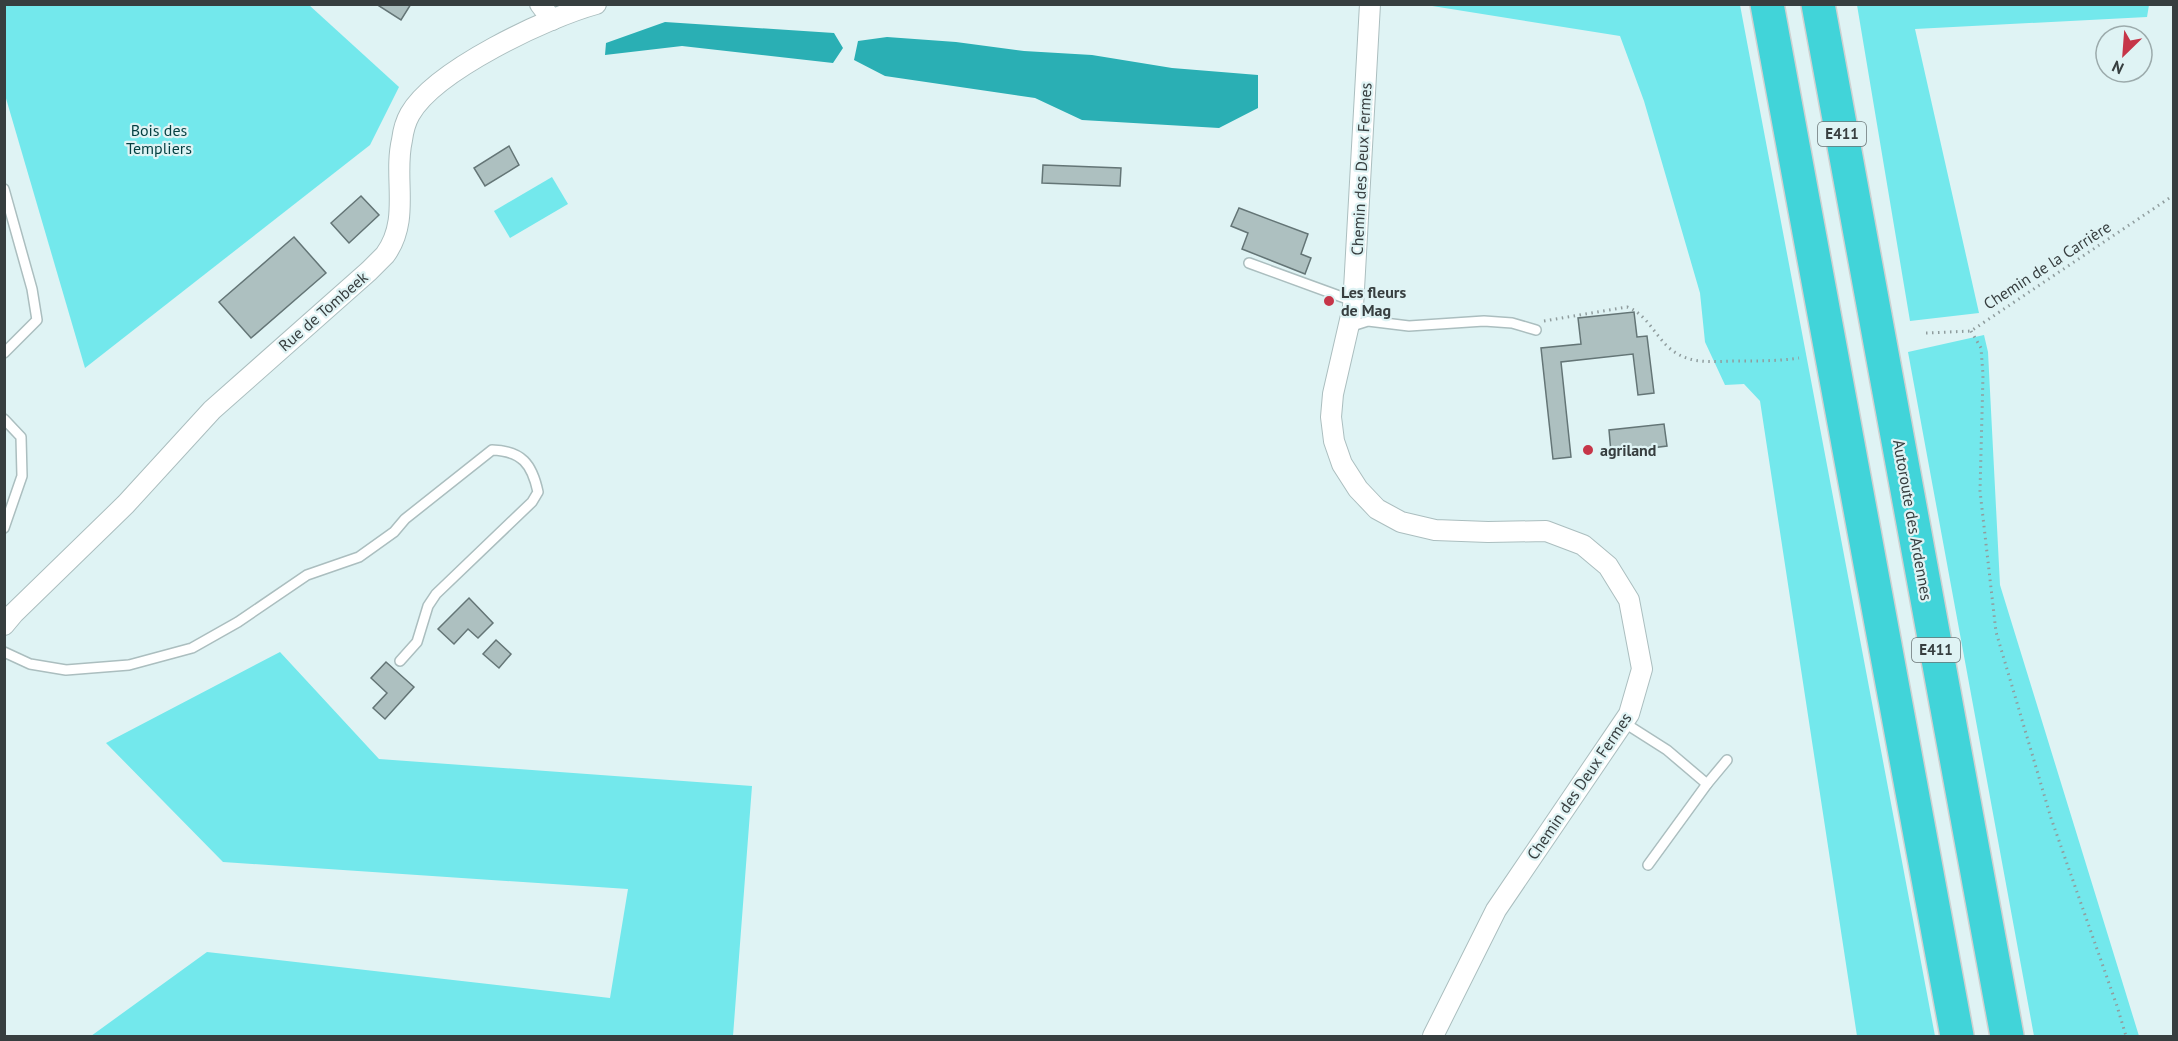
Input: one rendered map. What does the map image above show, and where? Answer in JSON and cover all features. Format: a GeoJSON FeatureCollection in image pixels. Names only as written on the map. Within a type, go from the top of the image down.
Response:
{"type":"FeatureCollection","features":[{"type":"Feature","properties":{"kind":"highway","name":"E411"},"geometry":{"type":"LineString","coordinates":[[1767,4],[1957,1036]]}},
{"type":"Feature","properties":{"kind":"highway","name":"Autoroute des Ardennes"},"geometry":{"type":"LineString","coordinates":[[1818,4],[2007,1036]]}},
{"type":"Feature","properties":{"kind":"street"},"geometry":{"type":"LineString","coordinates":[[540,4],[552,20]]}},
{"type":"Feature","properties":{"kind":"street","name":"Rue de Tombeek"},"geometry":{"type":"LineString","coordinates":[[8,615],[126,504],[212,410],[386,254],[396,232],[401,210],[399,168],[401,140],[410,114],[429,90],[466,64],[504,42],[552,20],[596,4]]}},
{"type":"Feature","properties":{"kind":"street","name":"Chemin des Deux Fermes"},"geometry":{"type":"LineString","coordinates":[[1370,4],[1353,301],[1333,394],[1331,417],[1334,441],[1342,464],[1358,489],[1377,509],[1401,522],[1435,530],[1546,531],[1583,545],[1608,566],[1629,600],[1642,669],[1629,714],[1496,910],[1433,1036]]}},
{"type":"Feature","properties":{"kind":"lane"},"geometry":{"type":"LineString","coordinates":[[4,189],[32,289],[38,320],[4,353]]}},
{"type":"Feature","properties":{"kind":"lane"},"geometry":{"type":"LineString","coordinates":[[1249,263],[1353,301]]}},
{"type":"Feature","properties":{"kind":"lane"},"geometry":{"type":"LineString","coordinates":[[1349,327],[1368,321],[1409,327],[1484,321],[1512,323],[1536,330]]}},
{"type":"Feature","properties":{"kind":"lane"},"geometry":{"type":"LineString","coordinates":[[4,419],[21,437],[22,476],[4,528]]}},
{"type":"Feature","properties":{"kind":"lane"},"geometry":{"type":"LineString","coordinates":[[4,652],[30,664],[66,670],[129,665],[192,648],[238,622],[307,575],[359,557],[394,532],[405,519],[492,450],[512,452],[525,460],[535,478],[538,492],[532,502],[436,594],[428,606],[417,642],[400,661]]}},
{"type":"Feature","properties":{"kind":"lane"},"geometry":{"type":"LineString","coordinates":[[1623,722],[1667,750],[1707,784]]}},
{"type":"Feature","properties":{"kind":"lane"},"geometry":{"type":"LineString","coordinates":[[1648,865],[1727,760]]}},
{"type":"Feature","properties":{"kind":"path","name":"Chemin de la Carrière"},"geometry":{"type":"LineString","coordinates":[[1971,331],[2174,195]]}},
{"type":"Feature","properties":{"kind":"path"},"geometry":{"type":"LineString","coordinates":[[1557,320],[1627,307],[1639,313],[1669,347],[1693,360],[1707,363],[1799,358]]}},
{"type":"Feature","properties":{"kind":"path"},"geometry":{"type":"LineString","coordinates":[[1926,333],[1971,331],[1981,348],[1983,375],[1980,491],[1996,632],[2051,818],[2126,1036]]}},
{"type":"Feature","properties":{"kind":"green space","name":"Bois des Templiers"},"geometry":{"type":"Polygon","coordinates":[[[5,4],[309,5],[399,87],[370,145],[85,368],[5,95],[5,4]]]}},
{"type":"Feature","properties":{"kind":"green space"},"geometry":{"type":"Polygon","coordinates":[[[1426,5],[1740,5],[1935,1036],[1857,1036],[1760,401],[1744,384],[1725,385],[1705,342],[1700,293],[1644,101],[1620,36],[1426,5]]]}},
{"type":"Feature","properties":{"kind":"green space"},"geometry":{"type":"Polygon","coordinates":[[[1857,5],[2149,5],[2147,17],[1915,29],[1979,313],[1910,321],[1857,5]]]}},
{"type":"Feature","properties":{"kind":"green space"},"geometry":{"type":"Polygon","coordinates":[[[552,177],[568,204],[510,238],[494,211],[552,177]]]}},
{"type":"Feature","properties":{"kind":"green space"},"geometry":{"type":"Polygon","coordinates":[[[1984,335],[1988,352],[2000,585],[2139,1036],[2034,1036],[1908,352],[1984,335]]]}},
{"type":"Feature","properties":{"kind":"green space"},"geometry":{"type":"Polygon","coordinates":[[[280,652],[379,759],[752,786],[733,1036],[91,1036],[207,952],[610,998],[628,889],[223,862],[106,743],[280,652]]]}},
{"type":"Feature","properties":{"kind":"shaded area"},"geometry":{"type":"Polygon","coordinates":[[[665,22],[834,33],[843,48],[833,63],[682,46],[605,55],[606,43],[665,22]]]}},
{"type":"Feature","properties":{"kind":"shaded area"},"geometry":{"type":"Polygon","coordinates":[[[887,37],[956,42],[1024,51],[1092,55],[1172,68],[1258,75],[1258,108],[1219,128],[1082,120],[1035,98],[885,76],[854,60],[858,41],[887,37]]]}},
{"type":"Feature","properties":{"kind":"building"},"geometry":{"type":"Polygon","coordinates":[[[376,4],[411,4],[401,20],[376,4]]]}},
{"type":"Feature","properties":{"kind":"building"},"geometry":{"type":"Polygon","coordinates":[[[509,146],[519,165],[485,186],[474,168],[509,146]]]}},
{"type":"Feature","properties":{"kind":"building"},"geometry":{"type":"Polygon","coordinates":[[[1043,165],[1121,168],[1120,186],[1042,183],[1043,165]]]}},
{"type":"Feature","properties":{"kind":"building"},"geometry":{"type":"Polygon","coordinates":[[[361,196],[379,215],[349,243],[331,223],[361,196]]]}},
{"type":"Feature","properties":{"kind":"building"},"geometry":{"type":"Polygon","coordinates":[[[1239,208],[1308,234],[1301,254],[1311,258],[1305,274],[1242,249],[1248,233],[1231,226],[1239,208]]]}},
{"type":"Feature","properties":{"kind":"building"},"geometry":{"type":"Polygon","coordinates":[[[294,237],[326,273],[251,338],[219,302],[294,237]]]}},
{"type":"Feature","properties":{"kind":"building"},"geometry":{"type":"Polygon","coordinates":[[[1634,312],[1637,337],[1647,336],[1654,393],[1638,395],[1633,354],[1561,362],[1571,457],[1553,459],[1541,348],[1581,344],[1578,318],[1634,312]]]}},
{"type":"Feature","properties":{"kind":"building"},"geometry":{"type":"Polygon","coordinates":[[[1664,424],[1667,446],[1611,453],[1609,430],[1664,424]]]}},
{"type":"Feature","properties":{"kind":"building"},"geometry":{"type":"Polygon","coordinates":[[[469,598],[493,623],[478,638],[468,629],[454,644],[438,629],[469,598]]]}},
{"type":"Feature","properties":{"kind":"building"},"geometry":{"type":"Polygon","coordinates":[[[496,640],[511,654],[499,668],[483,654],[496,640]]]}},
{"type":"Feature","properties":{"kind":"building"},"geometry":{"type":"Polygon","coordinates":[[[386,662],[414,687],[385,719],[373,708],[387,693],[371,678],[386,662]]]}},
{"type":"Feature","properties":{"kind":"place","name":"Les fleurs de Mag"},"geometry":{"type":"Point","coordinates":[1329,301]}},
{"type":"Feature","properties":{"kind":"place","name":"agriland"},"geometry":{"type":"Point","coordinates":[1588,450]}}]}
